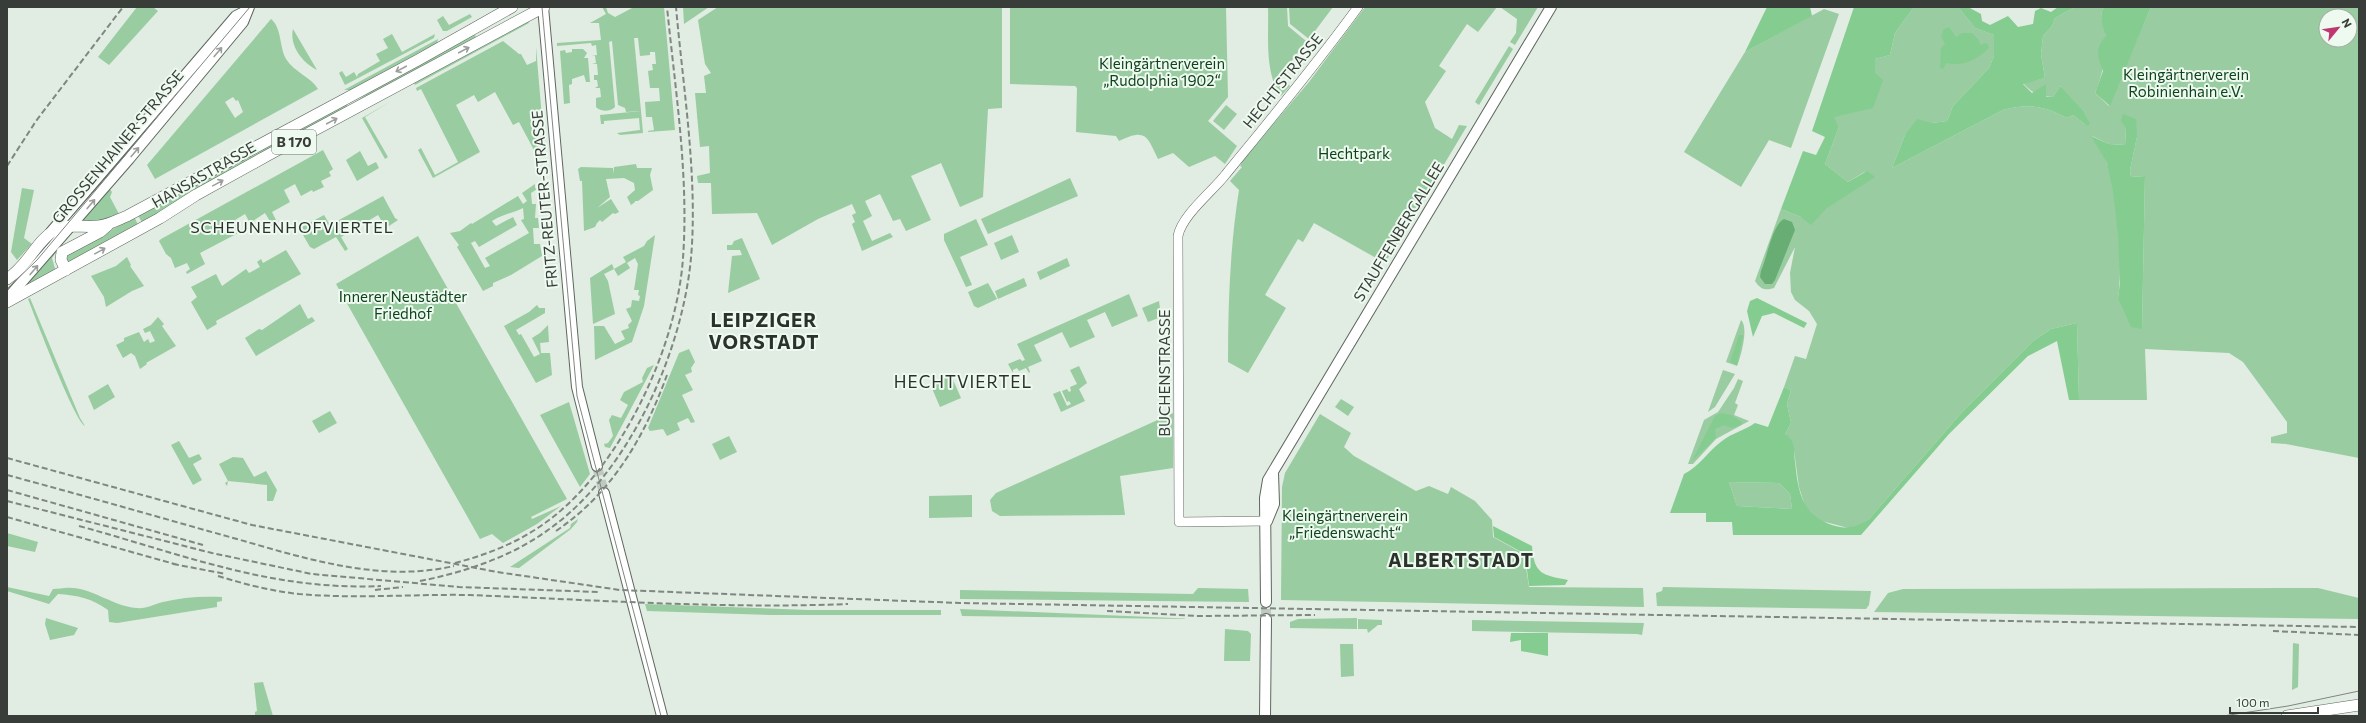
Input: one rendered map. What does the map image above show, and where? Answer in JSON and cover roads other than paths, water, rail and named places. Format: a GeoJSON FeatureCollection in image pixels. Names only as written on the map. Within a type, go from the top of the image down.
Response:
{"type":"FeatureCollection","features":[{"type":"Feature","properties":{"kind":"main road","name":"HANSASTRASSE"},"geometry":{"type":"LineString","coordinates":[[50,233],[61,228],[72,226],[110,224],[182,188],[512,7]]}},
{"type":"Feature","properties":{"kind":"main road","name":"HANSASTRASSE"},"geometry":{"type":"LineString","coordinates":[[7,302],[160,218],[196,195],[543,7]]}},
{"type":"Feature","properties":{"kind":"main road","name":"FRITZ-REUTER-STRASSE"},"geometry":{"type":"LineString","coordinates":[[543,7],[577,387],[597,466]]}},
{"type":"Feature","properties":{"kind":"main road","name":"STAUFFENBERGALLEE"},"geometry":{"type":"LineString","coordinates":[[1266,602],[1267,520],[1274,504],[1273,473],[1551,7]]}},
{"type":"Feature","properties":{"kind":"main road","name":"GROSSENHAINER STRASSE"},"geometry":{"type":"LineString","coordinates":[[7,299],[72,226],[243,22],[247,9]]}},
{"type":"Feature","properties":{"kind":"main road","name":"GROSSENHAINER STRASSE"},"geometry":{"type":"LineString","coordinates":[[50,233],[236,16],[247,9]]}},
{"type":"Feature","properties":{"kind":"main road"},"geometry":{"type":"LineString","coordinates":[[351,96],[352,110]]}},
{"type":"Feature","properties":{"kind":"main road"},"geometry":{"type":"LineString","coordinates":[[66,270],[60,260],[62,252],[100,232],[110,224]]}},
{"type":"Feature","properties":{"kind":"main road"},"geometry":{"type":"LineString","coordinates":[[7,279],[22,267],[50,233]]}},
{"type":"Feature","properties":{"kind":"main road"},"geometry":{"type":"LineString","coordinates":[[604,494],[662,716]]}},
{"type":"Feature","properties":{"kind":"main road"},"geometry":{"type":"LineString","coordinates":[[1265,716],[1266,619]]}},
{"type":"Feature","properties":{"kind":"main road"},"geometry":{"type":"LineString","coordinates":[[2287,716],[2359,705]]}},
{"type":"Feature","properties":{"kind":"street","name":"HECHTSTRASSE"},"geometry":{"type":"LineString","coordinates":[[1181,225],[1228,172],[1241,153],[1311,71],[1358,7]]}},
{"type":"Feature","properties":{"kind":"street","name":"BUCHENSTRASSE"},"geometry":{"type":"LineString","coordinates":[[1181,225],[1178,236],[1179,522],[1267,520]]}},
{"type":"Feature","properties":{"kind":"tunnel"},"geometry":{"type":"LineString","coordinates":[[597,466],[604,493]]}},
{"type":"Feature","properties":{"kind":"tunnel"},"geometry":{"type":"LineString","coordinates":[[1266,602],[1266,619]]}},
{"type":"Feature","properties":{"kind":"tram line"},"geometry":{"type":"LineString","coordinates":[[7,289],[37,260],[250,7]]}},
{"type":"Feature","properties":{"kind":"tram line"},"geometry":{"type":"LineString","coordinates":[[542,7],[577,396],[661,716]]}},
{"type":"Feature","properties":{"kind":"tram line"},"geometry":{"type":"LineString","coordinates":[[2223,716],[2288,706],[2359,691]]}},
{"type":"Feature","properties":{"kind":"railway"},"geometry":{"type":"LineString","coordinates":[[7,166],[36,121],[123,7]]}},
{"type":"Feature","properties":{"kind":"railway"},"geometry":{"type":"LineString","coordinates":[[455,563],[494,551],[530,533],[553,517],[578,494],[602,466],[623,434],[642,400],[658,364],[670,328],[679,292],[683,258],[684,227],[683,164],[667,7]]}},
{"type":"Feature","properties":{"kind":"railway"},"geometry":{"type":"LineString","coordinates":[[420,581],[471,568],[503,556],[534,540],[577,506],[603,477],[626,445],[646,409],[663,371],[676,333],[686,295],[693,228],[693,196],[689,132],[676,7]]}},
{"type":"Feature","properties":{"kind":"railway"},"geometry":{"type":"LineString","coordinates":[[556,531],[576,516],[610,482],[637,442],[648,421],[667,375]]}},
{"type":"Feature","properties":{"kind":"railway"},"geometry":{"type":"LineString","coordinates":[[7,458],[252,525],[497,572],[620,590],[960,603],[2359,627]]}},
{"type":"Feature","properties":{"kind":"railway"},"geometry":{"type":"LineString","coordinates":[[7,475],[330,564],[392,572],[423,571],[454,566]]}},
{"type":"Feature","properties":{"kind":"railway"},"geometry":{"type":"LineString","coordinates":[[7,490],[203,545]]}},
{"type":"Feature","properties":{"kind":"railway"},"geometry":{"type":"LineString","coordinates":[[7,501],[212,553],[312,574],[459,587],[598,592]]}},
{"type":"Feature","properties":{"kind":"railway"},"geometry":{"type":"LineString","coordinates":[[7,517],[178,565]]}},
{"type":"Feature","properties":{"kind":"railway"},"geometry":{"type":"LineString","coordinates":[[79,526],[191,559],[264,577],[302,583],[341,586],[381,586]]}},
{"type":"Feature","properties":{"kind":"railway"},"geometry":{"type":"LineString","coordinates":[[173,564],[226,574]]}},
{"type":"Feature","properties":{"kind":"railway"},"geometry":{"type":"LineString","coordinates":[[218,576],[278,591],[320,595],[470,595],[706,605],[848,604]]}},
{"type":"Feature","properties":{"kind":"railway"},"geometry":{"type":"LineString","coordinates":[[375,590],[403,587]]}},
{"type":"Feature","properties":{"kind":"railway"},"geometry":{"type":"LineString","coordinates":[[1107,611],[1199,616],[1315,615]]}},
{"type":"Feature","properties":{"kind":"railway"},"geometry":{"type":"LineString","coordinates":[[2273,631],[2359,635]]}},
{"type":"Feature","properties":{"kind":"district","name":"SCHEUNENHOFVIERTEL"},"geometry":{"type":"Point","coordinates":[292,227]}},
{"type":"Feature","properties":{"kind":"district","name":"LEIPZIGER VORSTADT"},"geometry":{"type":"Point","coordinates":[764,331]}},
{"type":"Feature","properties":{"kind":"district","name":"HECHTVIERTEL"},"geometry":{"type":"Point","coordinates":[963,382]}},
{"type":"Feature","properties":{"kind":"district","name":"ALBERTSTADT"},"geometry":{"type":"Point","coordinates":[1461,560]}},
{"type":"Feature","properties":{"kind":"park label","name":"Kleingärtnerverein „Rudolphia 1902“"},"geometry":{"type":"Point","coordinates":[1162,72]}},
{"type":"Feature","properties":{"kind":"park label","name":"Kleingärtnerverein Robinienhain e.V."},"geometry":{"type":"Point","coordinates":[2186,84]}},
{"type":"Feature","properties":{"kind":"park label","name":"Hechtpark"},"geometry":{"type":"Point","coordinates":[1354,154]}},
{"type":"Feature","properties":{"kind":"park label","name":"Innerer Neustädter Friedhof"},"geometry":{"type":"Point","coordinates":[403,306]}},
{"type":"Feature","properties":{"kind":"park label","name":"Kleingärtnerverein „Friedenswacht“"},"geometry":{"type":"Point","coordinates":[1345,524]}}]}
